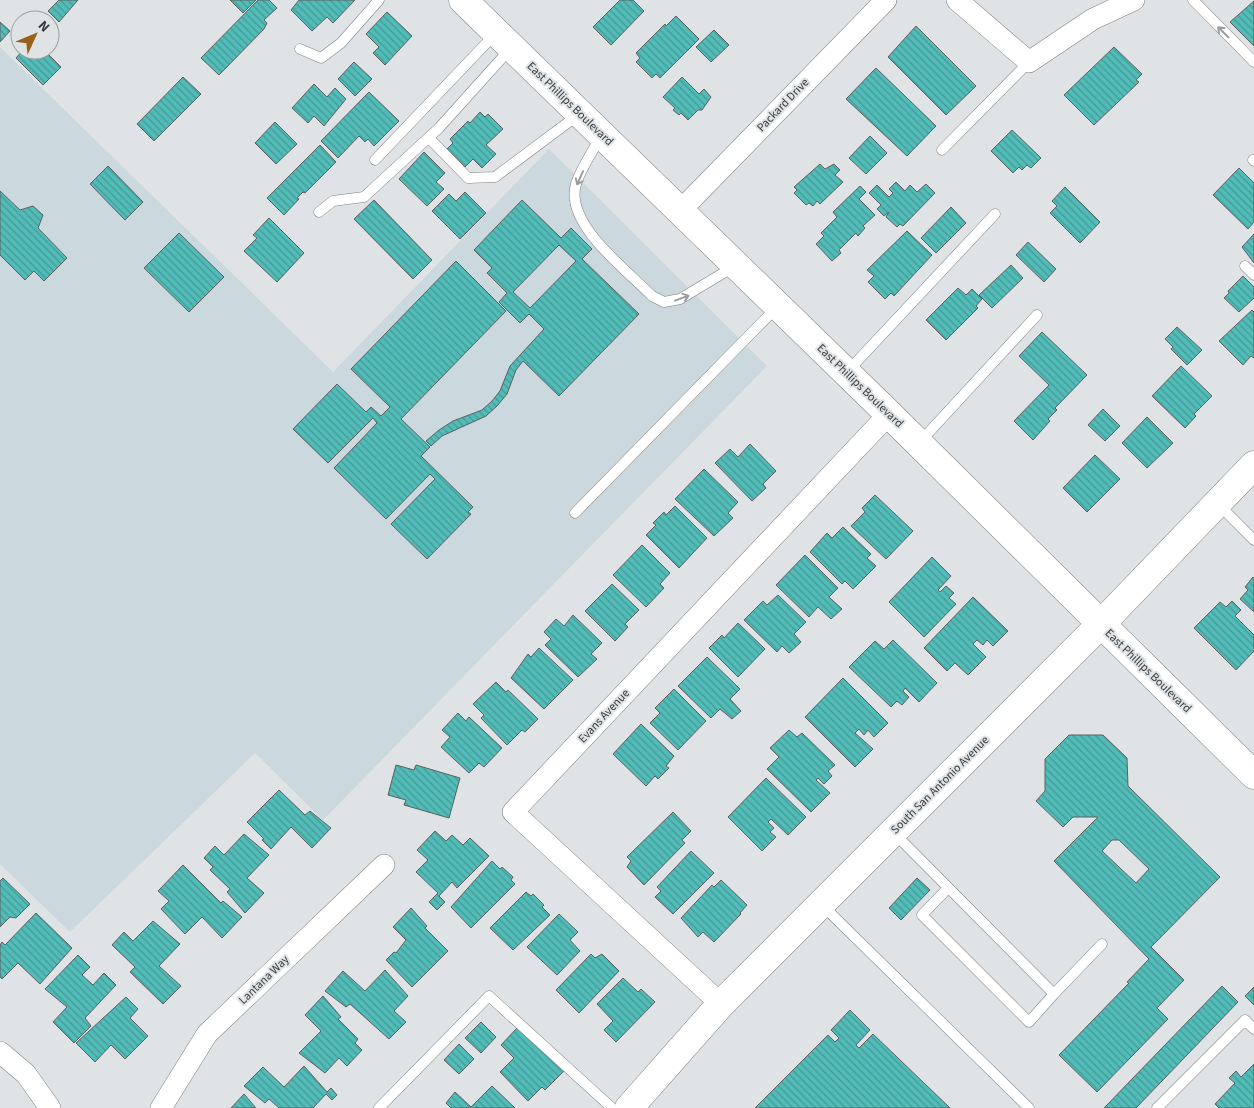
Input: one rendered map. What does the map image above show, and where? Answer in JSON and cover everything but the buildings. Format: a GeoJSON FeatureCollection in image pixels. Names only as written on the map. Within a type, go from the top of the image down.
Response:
{"type":"FeatureCollection","features":[{"type":"Feature","properties":{"kind":"street","name":"East Phillips Boulevard"},"geometry":{"type":"LineString","coordinates":[[463,0],[889,414],[1100,625],[1254,775]]}},
{"type":"Feature","properties":{"kind":"street","name":"Packard Drive"},"geometry":{"type":"LineString","coordinates":[[680,211],[886,0]]}},
{"type":"Feature","properties":{"kind":"street"},"geometry":{"type":"LineString","coordinates":[[957,0],[1029,62],[1093,19],[1134,0]]}},
{"type":"Feature","properties":{"kind":"street","name":"Evans Avenue"},"geometry":{"type":"LineString","coordinates":[[721,1004],[513,812],[889,414]]}},
{"type":"Feature","properties":{"kind":"street","name":"South San Antonio Avenue"},"geometry":{"type":"LineString","coordinates":[[629,1108],[721,1004],[1100,625],[1254,464]]}},
{"type":"Feature","properties":{"kind":"street","name":"Lantana Way"},"geometry":{"type":"LineString","coordinates":[[161,1108],[208,1034],[384,865]]}},
{"type":"Feature","properties":{"kind":"street"},"geometry":{"type":"LineString","coordinates":[[0,1052],[26,1074],[50,1108]]}},
{"type":"Feature","properties":{"kind":"lane"},"geometry":{"type":"LineString","coordinates":[[300,50],[322,58],[342,43],[379,0]]}},
{"type":"Feature","properties":{"kind":"lane"},"geometry":{"type":"LineString","coordinates":[[1192,0],[1254,62]]}},
{"type":"Feature","properties":{"kind":"lane"},"geometry":{"type":"LineString","coordinates":[[319,212],[333,201],[364,197],[428,138],[504,40]]}},
{"type":"Feature","properties":{"kind":"lane"},"geometry":{"type":"LineString","coordinates":[[375,160],[504,40]]}},
{"type":"Feature","properties":{"kind":"lane"},"geometry":{"type":"LineString","coordinates":[[942,150],[1029,62]]}},
{"type":"Feature","properties":{"kind":"lane"},"geometry":{"type":"LineString","coordinates":[[428,138],[468,178],[495,177],[580,113]]}},
{"type":"Feature","properties":{"kind":"lane"},"geometry":{"type":"LineString","coordinates":[[602,135],[576,184],[574,202],[588,232],[652,296],[664,302],[680,299],[736,265]]}},
{"type":"Feature","properties":{"kind":"lane"},"geometry":{"type":"LineString","coordinates":[[846,373],[995,214]]}},
{"type":"Feature","properties":{"kind":"lane"},"geometry":{"type":"LineString","coordinates":[[1245,266],[1254,275]]}},
{"type":"Feature","properties":{"kind":"lane"},"geometry":{"type":"LineString","coordinates":[[575,513],[777,306]]}},
{"type":"Feature","properties":{"kind":"lane"},"geometry":{"type":"LineString","coordinates":[[918,444],[1037,315]]}},
{"type":"Feature","properties":{"kind":"lane"},"geometry":{"type":"LineString","coordinates":[[1217,503],[1254,540]]}},
{"type":"Feature","properties":{"kind":"lane"},"geometry":{"type":"LineString","coordinates":[[893,832],[1054,994]]}},
{"type":"Feature","properties":{"kind":"lane"},"geometry":{"type":"LineString","coordinates":[[948,888],[922,915],[1029,1022],[1102,944]]}},
{"type":"Feature","properties":{"kind":"lane"},"geometry":{"type":"LineString","coordinates":[[821,904],[1029,1108]]}},
{"type":"Feature","properties":{"kind":"lane"},"geometry":{"type":"LineString","coordinates":[[379,1108],[489,996],[612,1108]]}},
{"type":"Feature","properties":{"kind":"lane"},"geometry":{"type":"LineString","coordinates":[[1157,1108],[1245,1020],[1254,1029]]}},
{"type":"Feature","properties":{"kind":"shaded area"},"geometry":{"type":"Polygon","coordinates":[[[0,47],[10,57],[10,60],[13,60],[333,372],[549,149],[767,366],[323,820],[255,753],[70,932],[0,864],[0,47]]]}}]}
